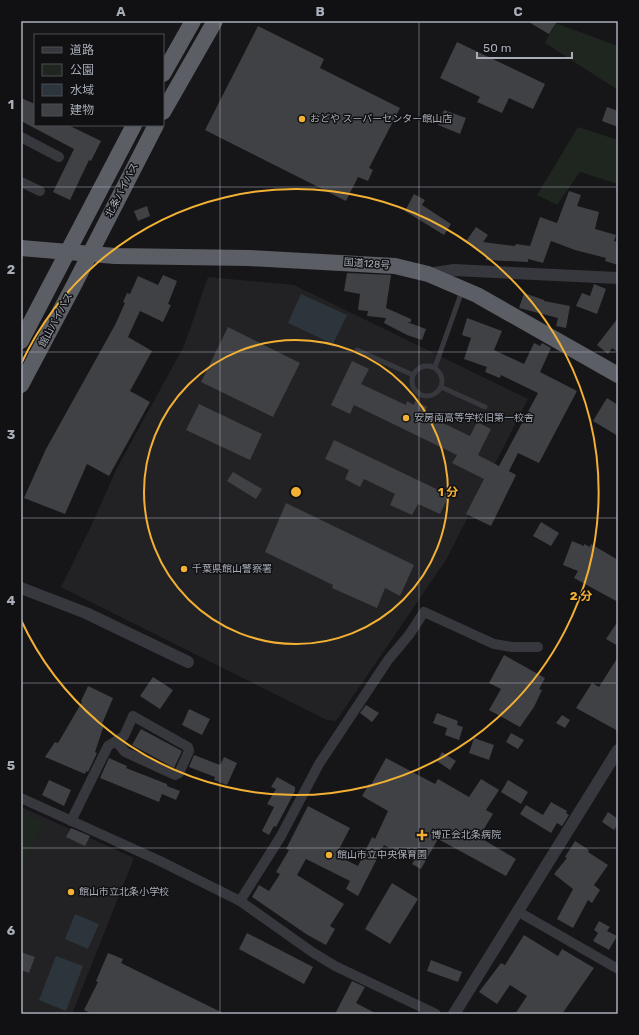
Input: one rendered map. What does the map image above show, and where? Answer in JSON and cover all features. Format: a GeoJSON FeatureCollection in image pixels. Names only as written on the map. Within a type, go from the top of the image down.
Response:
{"type":"FeatureCollection","features":[{"type":"Feature","properties":{"kind":"highway"},"geometry":{"type":"LineString","coordinates":[[164,72],[193,21]]}},
{"type":"Feature","properties":{"kind":"highway"},"geometry":{"type":"LineString","coordinates":[[164,110],[215,21]]}},
{"type":"Feature","properties":{"kind":"highway","name":"北条バイパス"},"geometry":{"type":"LineString","coordinates":[[65,253],[133,126]]}},
{"type":"Feature","properties":{"kind":"highway","name":"北条バイパス"},"geometry":{"type":"LineString","coordinates":[[89,255],[155,126]]}},
{"type":"Feature","properties":{"kind":"highway"},"geometry":{"type":"LineString","coordinates":[[21,248],[65,253]]}},
{"type":"Feature","properties":{"kind":"highway","name":"国道128号"},"geometry":{"type":"LineString","coordinates":[[65,253],[89,255],[249,258],[395,266],[428,274],[463,288],[618,375]]}},
{"type":"Feature","properties":{"kind":"highway","name":"館山バイパス"},"geometry":{"type":"LineString","coordinates":[[21,341],[65,253]]}},
{"type":"Feature","properties":{"kind":"highway","name":"館山バイパス"},"geometry":{"type":"LineString","coordinates":[[21,385],[89,255]]}},
{"type":"Feature","properties":{"kind":"street"},"geometry":{"type":"LineString","coordinates":[[21,137],[59,156]]}},
{"type":"Feature","properties":{"kind":"street"},"geometry":{"type":"LineString","coordinates":[[21,182],[40,192]]}},
{"type":"Feature","properties":{"kind":"street"},"geometry":{"type":"LineString","coordinates":[[428,274],[454,270],[618,278]]}},
{"type":"Feature","properties":{"kind":"street"},"geometry":{"type":"LineString","coordinates":[[21,588],[86,613],[188,662]]}},
{"type":"Feature","properties":{"kind":"street"},"geometry":{"type":"LineString","coordinates":[[240,901],[281,836],[319,764],[388,660],[409,635],[424,612],[494,644],[512,647],[538,647]]}},
{"type":"Feature","properties":{"kind":"street"},"geometry":{"type":"LineString","coordinates":[[71,821],[108,746],[124,736],[133,716],[188,747],[189,750],[179,773],[175,775],[125,752],[116,742]]}},
{"type":"Feature","properties":{"kind":"street"},"geometry":{"type":"LineString","coordinates":[[454,1014],[516,911],[618,750]]}},
{"type":"Feature","properties":{"kind":"street"},"geometry":{"type":"LineString","coordinates":[[21,798],[160,861],[240,901],[312,952],[335,966],[436,1014]]}},
{"type":"Feature","properties":{"kind":"street"},"geometry":{"type":"LineString","coordinates":[[516,911],[618,969]]}},
{"type":"Feature","properties":{"kind":"lane"},"geometry":{"type":"LineString","coordinates":[[435,367],[463,288]]}},
{"type":"Feature","properties":{"kind":"lane"},"geometry":{"type":"LineString","coordinates":[[357,350],[413,375]]}},
{"type":"Feature","properties":{"kind":"lane"},"geometry":{"type":"LineString","coordinates":[[425,365],[435,367],[443,378],[441,387],[434,395],[429,396],[418,394],[412,385],[413,375],[416,370],[425,365]]}},
{"type":"Feature","properties":{"kind":"lane"},"geometry":{"type":"LineString","coordinates":[[441,387],[485,407]]}},
{"type":"Feature","properties":{"kind":"shaded area"},"geometry":{"type":"Polygon","coordinates":[[[208,277],[294,285],[528,399],[446,560],[336,721],[327,720],[61,587],[93,522],[116,470],[184,346],[208,277]]]}},
{"type":"Feature","properties":{"kind":"shaded area","name":"館山市立北条小学校"},"geometry":{"type":"Polygon","coordinates":[[[21,807],[134,858],[72,1014],[21,1014],[21,807]]]}},
{"type":"Feature","properties":{"kind":"green space"},"geometry":{"type":"Polygon","coordinates":[[[555,23],[618,46],[618,90],[545,43],[555,23]]]}},
{"type":"Feature","properties":{"kind":"green space"},"geometry":{"type":"Polygon","coordinates":[[[578,127],[618,140],[618,184],[580,172],[557,205],[537,195],[578,127]]]}},
{"type":"Feature","properties":{"kind":"green space"},"geometry":{"type":"Polygon","coordinates":[[[21,812],[43,822],[21,872],[21,812]]]}},
{"type":"Feature","properties":{"kind":"water"},"geometry":{"type":"Polygon","coordinates":[[[301,294],[347,315],[333,344],[288,323],[301,294]]]}},
{"type":"Feature","properties":{"kind":"water"},"geometry":{"type":"Polygon","coordinates":[[[75,914],[99,924],[88,949],[65,939],[75,914]]]}},
{"type":"Feature","properties":{"kind":"water"},"geometry":{"type":"Polygon","coordinates":[[[56,956],[83,966],[66,1011],[39,1000],[56,956]]]}},
{"type":"Feature","properties":{"kind":"building"},"geometry":{"type":"Polygon","coordinates":[[[527,21],[557,21],[549,34],[527,21]]]}},
{"type":"Feature","properties":{"kind":"building","name":"おどや スーパーセンター館山店"},"geometry":{"type":"Polygon","coordinates":[[[258,26],[324,59],[320,68],[400,108],[369,168],[373,170],[368,181],[358,177],[346,201],[205,130],[258,26]]]}},
{"type":"Feature","properties":{"kind":"building"},"geometry":{"type":"Polygon","coordinates":[[[457,42],[545,84],[533,109],[509,98],[502,113],[477,102],[480,97],[440,78],[457,42]]]}},
{"type":"Feature","properties":{"kind":"building"},"geometry":{"type":"Polygon","coordinates":[[[21,98],[34,104],[34,126],[70,126],[101,141],[91,161],[89,160],[70,200],[53,192],[74,149],[21,121],[21,98]]]}},
{"type":"Feature","properties":{"kind":"building"},"geometry":{"type":"Polygon","coordinates":[[[607,107],[618,111],[618,127],[602,121],[607,107]]]}},
{"type":"Feature","properties":{"kind":"building"},"geometry":{"type":"Polygon","coordinates":[[[444,110],[466,118],[460,134],[438,125],[444,110]]]}},
{"type":"Feature","properties":{"kind":"building"},"geometry":{"type":"Polygon","coordinates":[[[569,191],[581,195],[577,206],[599,212],[595,229],[616,235],[614,241],[618,242],[618,265],[605,261],[606,258],[575,250],[551,241],[543,263],[528,259],[528,262],[486,260],[486,256],[461,239],[467,240],[476,227],[488,235],[483,242],[515,246],[516,244],[530,246],[540,217],[557,223],[569,191]]]}},
{"type":"Feature","properties":{"kind":"building"},"geometry":{"type":"Polygon","coordinates":[[[414,194],[425,200],[422,205],[451,224],[444,235],[405,211],[414,194]]]}},
{"type":"Feature","properties":{"kind":"building"},"geometry":{"type":"Polygon","coordinates":[[[147,206],[150,216],[138,221],[134,211],[147,206]]]}},
{"type":"Feature","properties":{"kind":"building"},"geometry":{"type":"Polygon","coordinates":[[[347,273],[391,275],[386,308],[411,319],[411,322],[407,322],[426,329],[422,340],[407,335],[384,323],[386,318],[367,316],[368,311],[358,310],[360,294],[344,291],[347,273]]]}},
{"type":"Feature","properties":{"kind":"building"},"geometry":{"type":"Polygon","coordinates":[[[163,275],[177,281],[168,304],[171,305],[163,322],[140,311],[128,337],[152,351],[130,391],[150,402],[109,476],[87,464],[65,514],[24,498],[46,449],[115,325],[125,303],[123,302],[127,293],[130,294],[138,276],[158,285],[163,275]]]}},
{"type":"Feature","properties":{"kind":"building"},"geometry":{"type":"Polygon","coordinates":[[[594,284],[606,289],[597,314],[576,306],[582,293],[590,296],[594,284]]]}},
{"type":"Feature","properties":{"kind":"building"},"geometry":{"type":"Polygon","coordinates":[[[524,293],[544,301],[570,306],[566,328],[556,326],[558,318],[519,308],[524,293]]]}},
{"type":"Feature","properties":{"kind":"building"},"geometry":{"type":"Polygon","coordinates":[[[467,318],[502,331],[494,350],[524,364],[534,343],[540,346],[542,343],[551,348],[540,372],[577,391],[539,463],[518,453],[509,471],[516,475],[491,526],[466,514],[484,479],[452,463],[457,455],[354,405],[350,414],[331,405],[352,361],[369,369],[361,384],[406,405],[407,401],[414,405],[415,401],[427,407],[424,414],[470,436],[477,422],[491,429],[478,455],[499,466],[538,393],[501,375],[500,378],[485,372],[487,367],[464,359],[471,338],[462,335],[467,318]]]}},
{"type":"Feature","properties":{"kind":"building"},"geometry":{"type":"Polygon","coordinates":[[[618,318],[618,352],[612,348],[608,354],[597,345],[618,318]]]}},
{"type":"Feature","properties":{"kind":"building"},"geometry":{"type":"Polygon","coordinates":[[[228,327],[300,363],[273,417],[201,382],[228,327]]]}},
{"type":"Feature","properties":{"kind":"building"},"geometry":{"type":"Polygon","coordinates":[[[607,398],[618,405],[618,436],[593,421],[607,398]]]}},
{"type":"Feature","properties":{"kind":"building"},"geometry":{"type":"Polygon","coordinates":[[[199,404],[262,434],[250,460],[186,430],[199,404]]]}},
{"type":"Feature","properties":{"kind":"building"},"geometry":{"type":"Polygon","coordinates":[[[334,440],[449,495],[440,514],[418,504],[412,515],[390,505],[395,494],[364,479],[360,487],[345,479],[349,470],[325,459],[334,440]]]}},
{"type":"Feature","properties":{"kind":"building"},"geometry":{"type":"Polygon","coordinates":[[[233,472],[262,489],[256,499],[227,481],[233,472]]]}},
{"type":"Feature","properties":{"kind":"building"},"geometry":{"type":"Polygon","coordinates":[[[286,503],[414,565],[400,596],[385,588],[377,608],[332,588],[333,585],[265,552],[286,503]]]}},
{"type":"Feature","properties":{"kind":"building"},"geometry":{"type":"Polygon","coordinates":[[[541,522],[559,533],[551,546],[533,536],[541,522]]]}},
{"type":"Feature","properties":{"kind":"building"},"geometry":{"type":"Polygon","coordinates":[[[572,541],[590,547],[591,544],[618,560],[618,602],[574,578],[578,571],[563,565],[572,541]]]}},
{"type":"Feature","properties":{"kind":"building"},"geometry":{"type":"Polygon","coordinates":[[[618,621],[618,646],[606,639],[618,621]]]}},
{"type":"Feature","properties":{"kind":"building"},"geometry":{"type":"Polygon","coordinates":[[[504,655],[545,678],[539,689],[542,690],[534,707],[520,727],[489,710],[501,689],[489,683],[504,655]]]}},
{"type":"Feature","properties":{"kind":"building"},"geometry":{"type":"Polygon","coordinates":[[[618,657],[618,731],[576,708],[592,683],[599,687],[618,657]]]}},
{"type":"Feature","properties":{"kind":"building"},"geometry":{"type":"Polygon","coordinates":[[[153,677],[173,690],[160,709],[140,696],[153,677]]]}},
{"type":"Feature","properties":{"kind":"building"},"geometry":{"type":"Polygon","coordinates":[[[88,686],[113,698],[102,724],[104,725],[95,752],[97,753],[88,772],[86,771],[85,774],[45,757],[55,742],[58,743],[82,702],[81,701],[88,686]]]}},
{"type":"Feature","properties":{"kind":"building"},"geometry":{"type":"Polygon","coordinates":[[[366,705],[379,713],[372,722],[360,713],[366,705]]]}},
{"type":"Feature","properties":{"kind":"building"},"geometry":{"type":"Polygon","coordinates":[[[189,709],[210,719],[202,735],[182,725],[189,709]]]}},
{"type":"Feature","properties":{"kind":"building"},"geometry":{"type":"Polygon","coordinates":[[[437,713],[458,721],[457,725],[463,727],[459,740],[445,735],[447,728],[433,723],[437,713]]]}},
{"type":"Feature","properties":{"kind":"building"},"geometry":{"type":"Polygon","coordinates":[[[562,715],[570,720],[565,728],[556,723],[562,715]]]}},
{"type":"Feature","properties":{"kind":"building"},"geometry":{"type":"Polygon","coordinates":[[[141,729],[182,751],[174,768],[132,745],[141,729]]]}},
{"type":"Feature","properties":{"kind":"building"},"geometry":{"type":"Polygon","coordinates":[[[511,733],[524,740],[518,749],[506,742],[511,733]]]}},
{"type":"Feature","properties":{"kind":"building"},"geometry":{"type":"Polygon","coordinates":[[[474,738],[494,745],[489,760],[469,753],[474,738]]]}},
{"type":"Feature","properties":{"kind":"building"},"geometry":{"type":"Polygon","coordinates":[[[442,752],[456,761],[450,770],[437,761],[442,752]]]}},
{"type":"Feature","properties":{"kind":"building"},"geometry":{"type":"Polygon","coordinates":[[[194,755],[220,765],[224,757],[237,763],[227,785],[214,780],[215,777],[189,767],[194,755]]]}},
{"type":"Feature","properties":{"kind":"building"},"geometry":{"type":"Polygon","coordinates":[[[109,758],[127,766],[126,768],[167,784],[167,786],[180,791],[176,800],[162,794],[159,802],[100,778],[109,758]]]}},
{"type":"Feature","properties":{"kind":"building"},"geometry":{"type":"Polygon","coordinates":[[[386,758],[435,784],[438,779],[469,797],[481,779],[499,790],[486,810],[493,814],[479,837],[516,859],[506,876],[438,839],[421,869],[412,864],[414,861],[384,845],[358,896],[346,889],[350,881],[306,859],[297,875],[344,904],[330,926],[335,929],[326,945],[306,934],[252,897],[259,885],[269,891],[280,874],[276,872],[289,850],[286,849],[308,806],[350,828],[336,855],[358,866],[372,837],[375,839],[388,811],[362,796],[369,784],[371,785],[386,758]]]}},
{"type":"Feature","properties":{"kind":"building"},"geometry":{"type":"Polygon","coordinates":[[[277,777],[295,787],[295,791],[276,827],[274,826],[269,835],[262,831],[274,807],[267,804],[276,789],[271,787],[277,777]]]}},
{"type":"Feature","properties":{"kind":"building"},"geometry":{"type":"Polygon","coordinates":[[[49,780],[71,790],[64,806],[42,795],[49,780]]]}},
{"type":"Feature","properties":{"kind":"building"},"geometry":{"type":"Polygon","coordinates":[[[508,780],[528,792],[521,804],[501,792],[508,780]]]}},
{"type":"Feature","properties":{"kind":"building"},"geometry":{"type":"Polygon","coordinates":[[[551,802],[567,811],[566,813],[569,815],[562,826],[557,823],[551,833],[520,814],[526,805],[543,815],[551,802]]]}},
{"type":"Feature","properties":{"kind":"building"},"geometry":{"type":"Polygon","coordinates":[[[608,812],[618,819],[618,824],[614,830],[602,822],[608,812]]]}},
{"type":"Feature","properties":{"kind":"building"},"geometry":{"type":"Polygon","coordinates":[[[71,828],[90,836],[85,846],[66,837],[71,828]]]}},
{"type":"Feature","properties":{"kind":"building"},"geometry":{"type":"Polygon","coordinates":[[[575,841],[589,850],[588,852],[608,865],[594,885],[600,890],[592,903],[588,900],[573,928],[557,919],[573,889],[554,874],[567,858],[565,857],[575,841]]]}},
{"type":"Feature","properties":{"kind":"building"},"geometry":{"type":"Polygon","coordinates":[[[392,883],[418,899],[390,944],[365,929],[392,883]]]}},
{"type":"Feature","properties":{"kind":"building"},"geometry":{"type":"Polygon","coordinates":[[[599,921],[610,927],[607,931],[617,936],[609,950],[593,941],[598,933],[594,930],[599,921]]]}},
{"type":"Feature","properties":{"kind":"building"},"geometry":{"type":"Polygon","coordinates":[[[247,933],[313,967],[304,984],[239,949],[247,933]]]}},
{"type":"Feature","properties":{"kind":"building"},"geometry":{"type":"Polygon","coordinates":[[[524,935],[558,956],[562,949],[594,968],[562,1014],[515,1014],[527,996],[510,985],[497,1004],[479,992],[501,963],[505,965],[524,935]]]}},
{"type":"Feature","properties":{"kind":"building"},"geometry":{"type":"Polygon","coordinates":[[[21,952],[35,957],[29,973],[21,970],[21,952]]]}},
{"type":"Feature","properties":{"kind":"building"},"geometry":{"type":"Polygon","coordinates":[[[108,953],[123,959],[121,963],[225,1014],[92,1014],[84,1010],[98,982],[96,981],[108,953]]]}},
{"type":"Feature","properties":{"kind":"building"},"geometry":{"type":"Polygon","coordinates":[[[431,960],[462,972],[458,982],[427,971],[431,960]]]}},
{"type":"Feature","properties":{"kind":"building"},"geometry":{"type":"Polygon","coordinates":[[[352,981],[365,987],[356,1003],[377,1014],[335,1014],[352,981]]]}},
{"type":"Feature","properties":{"kind":"place","name":"おどや スーパーセンター館山店"},"geometry":{"type":"Point","coordinates":[302,119]}},
{"type":"Feature","properties":{"kind":"place","name":"安房南高等学校旧第一校舎"},"geometry":{"type":"Point","coordinates":[406,418]}},
{"type":"Feature","properties":{"kind":"place","name":"千葉県館山警察署"},"geometry":{"type":"Point","coordinates":[184,569]}},
{"type":"Feature","properties":{"kind":"place","name":"博正会北条病院"},"geometry":{"type":"Point","coordinates":[422,835]}},
{"type":"Feature","properties":{"kind":"place","name":"館山市立中央保育園"},"geometry":{"type":"Point","coordinates":[329,855]}},
{"type":"Feature","properties":{"kind":"place","name":"館山市立北条小学校"},"geometry":{"type":"Point","coordinates":[71,892]}}]}
